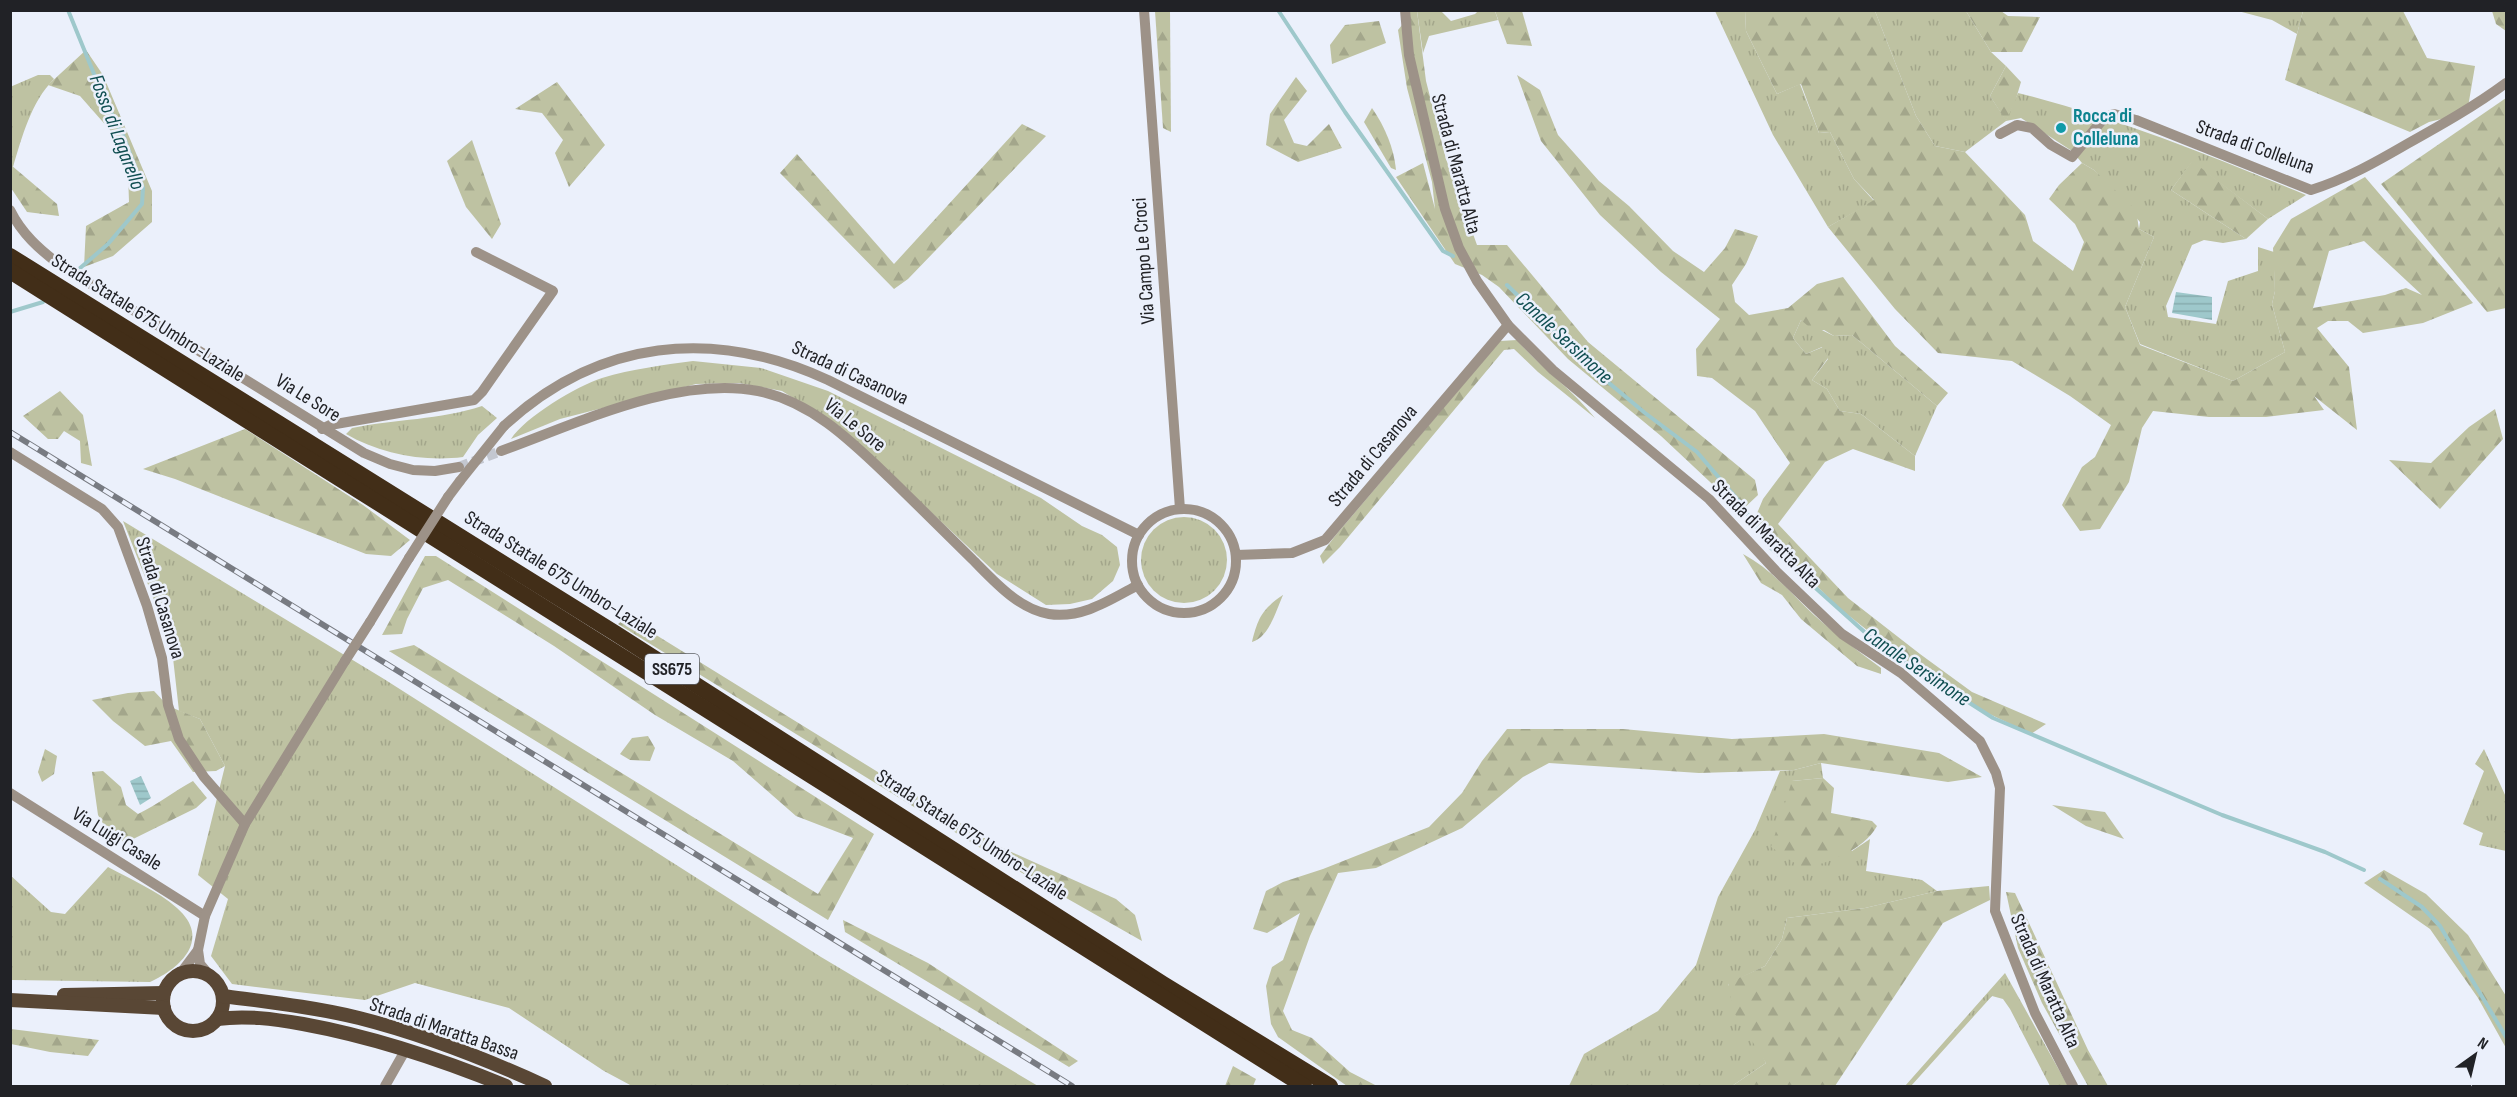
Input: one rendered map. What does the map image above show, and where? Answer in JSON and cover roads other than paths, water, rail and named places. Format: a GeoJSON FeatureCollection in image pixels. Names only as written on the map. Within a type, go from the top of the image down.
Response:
{"type":"FeatureCollection","features":[{"type":"Feature","properties":{"kind":"highway","name":"Strada Statale 675 Umbro-Laziale"},"geometry":{"type":"LineString","coordinates":[[10,256],[625,639],[1163,984],[1330,1086]]}},
{"type":"Feature","properties":{"kind":"highway","name":"Strada Statale 675 Umbro-Laziale"},"geometry":{"type":"LineString","coordinates":[[10,271],[1304,1086]]}},
{"type":"Feature","properties":{"kind":"main road"},"geometry":{"type":"LineString","coordinates":[[10,998],[164,1008],[164,993],[173,978],[196,971],[211,977],[220,989],[221,1012],[217,1019]]}},
{"type":"Feature","properties":{"kind":"main road"},"geometry":{"type":"LineString","coordinates":[[10,998],[164,993]]}},
{"type":"Feature","properties":{"kind":"main road","name":"Strada di Maratta Bassa"},"geometry":{"type":"LineString","coordinates":[[222,996],[292,1005],[365,1020],[456,1050],[545,1086]]}},
{"type":"Feature","properties":{"kind":"main road","name":"Strada di Maratta Bassa"},"geometry":{"type":"LineString","coordinates":[[164,1008],[168,1017],[182,1029],[201,1030],[217,1019],[240,1016],[353,1033],[450,1064],[506,1086]]}},
{"type":"Feature","properties":{"kind":"street","name":"Via Campo Le Croci"},"geometry":{"type":"LineString","coordinates":[[1144,10],[1180,509]]}},
{"type":"Feature","properties":{"kind":"street","name":"Strada di Maratta Alta"},"geometry":{"type":"LineString","coordinates":[[1405,10],[1409,55],[1445,209],[1459,248],[1477,281],[1508,324],[1553,370],[1708,500],[1776,571],[1842,634],[1901,673],[1980,741],[1996,773],[2000,788],[1995,911],[2035,1013],[2073,1086]]}},
{"type":"Feature","properties":{"kind":"street","name":"Strada di Colleluna"},"geometry":{"type":"LineString","coordinates":[[2000,134],[2017,125],[2032,128],[2051,145],[2072,157],[2104,118],[2114,114],[2136,120],[2311,190],[2340,181],[2444,124],[2506,83]]}},
{"type":"Feature","properties":{"kind":"street","name":"Via Le Sore"},"geometry":{"type":"LineString","coordinates":[[10,210],[18,226],[29,239],[60,266],[322,429],[364,453],[390,464],[413,470],[435,471],[459,467]]}},
{"type":"Feature","properties":{"kind":"street"},"geometry":{"type":"LineString","coordinates":[[322,429],[330,425],[474,400],[482,393],[553,291],[476,252]]}},
{"type":"Feature","properties":{"kind":"street","name":"Strada di Casanova"},"geometry":{"type":"LineString","coordinates":[[1236,555],[1292,553],[1326,540],[1508,324]]}},
{"type":"Feature","properties":{"kind":"street","name":"Strada di Casanova"},"geometry":{"type":"LineString","coordinates":[[10,452],[102,509],[118,527],[147,606],[162,658],[168,705],[179,739],[204,777],[245,824],[448,497],[504,426],[527,405],[559,384],[626,356],[669,349],[699,348],[746,352],[798,366],[1139,535]]}},
{"type":"Feature","properties":{"kind":"street","name":"Via Le Sore"},"geometry":{"type":"LineString","coordinates":[[501,451],[638,402],[672,393],[709,389],[756,391],[790,401],[826,422],[874,463],[1003,588],[1028,606],[1046,613],[1082,612],[1138,585]]}},
{"type":"Feature","properties":{"kind":"street"},"geometry":{"type":"LineString","coordinates":[[1180,509],[1200,511],[1217,520],[1230,536],[1236,555],[1235,573],[1228,589],[1215,602],[1200,611],[1188,613],[1164,609],[1144,595],[1138,585],[1132,560],[1139,535],[1156,516],[1180,509]]}},
{"type":"Feature","properties":{"kind":"street","name":"Via Luigi Casale"},"geometry":{"type":"LineString","coordinates":[[10,793],[205,916]]}},
{"type":"Feature","properties":{"kind":"street"},"geometry":{"type":"LineString","coordinates":[[211,977],[200,964],[198,950],[205,916],[245,824]]}},
{"type":"Feature","properties":{"kind":"street"},"geometry":{"type":"LineString","coordinates":[[180,974],[198,950]]}},
{"type":"Feature","properties":{"kind":"street"},"geometry":{"type":"LineString","coordinates":[[384,1086],[406,1049]]}},
{"type":"Feature","properties":{"kind":"waterway","name":"Fosso di Lagarello"},"geometry":{"type":"LineString","coordinates":[[68,10],[105,101],[123,135],[143,188],[142,204],[108,244],[79,269]]}},
{"type":"Feature","properties":{"kind":"waterway","name":"Canale Sersimone"},"geometry":{"type":"LineString","coordinates":[[1278,10],[1345,112],[1443,251],[1453,256]]}},
{"type":"Feature","properties":{"kind":"waterway","name":"Canale Sersimone"},"geometry":{"type":"LineString","coordinates":[[1507,285],[1597,373],[1697,452],[1738,500],[1771,548],[1879,645],[1993,718],[2222,815],[2325,852],[2364,870]]}},
{"type":"Feature","properties":{"kind":"waterway","name":"Fosso di Lagarello"},"geometry":{"type":"LineString","coordinates":[[10,312],[43,302]]}},
{"type":"Feature","properties":{"kind":"waterway","name":"Canale Sersimone"},"geometry":{"type":"LineString","coordinates":[[2380,879],[2422,907],[2440,926],[2506,1037]]}},
{"type":"Feature","properties":{"kind":"tunnel"},"geometry":{"type":"LineString","coordinates":[[459,467],[501,451]]}},
{"type":"Feature","properties":{"kind":"railway"},"geometry":{"type":"LineString","coordinates":[[10,432],[1072,1086]]}},
{"type":"Feature","properties":{"kind":"place","name":"Rocca di Colleluna"},"geometry":{"type":"Point","coordinates":[2061,128]}}]}
